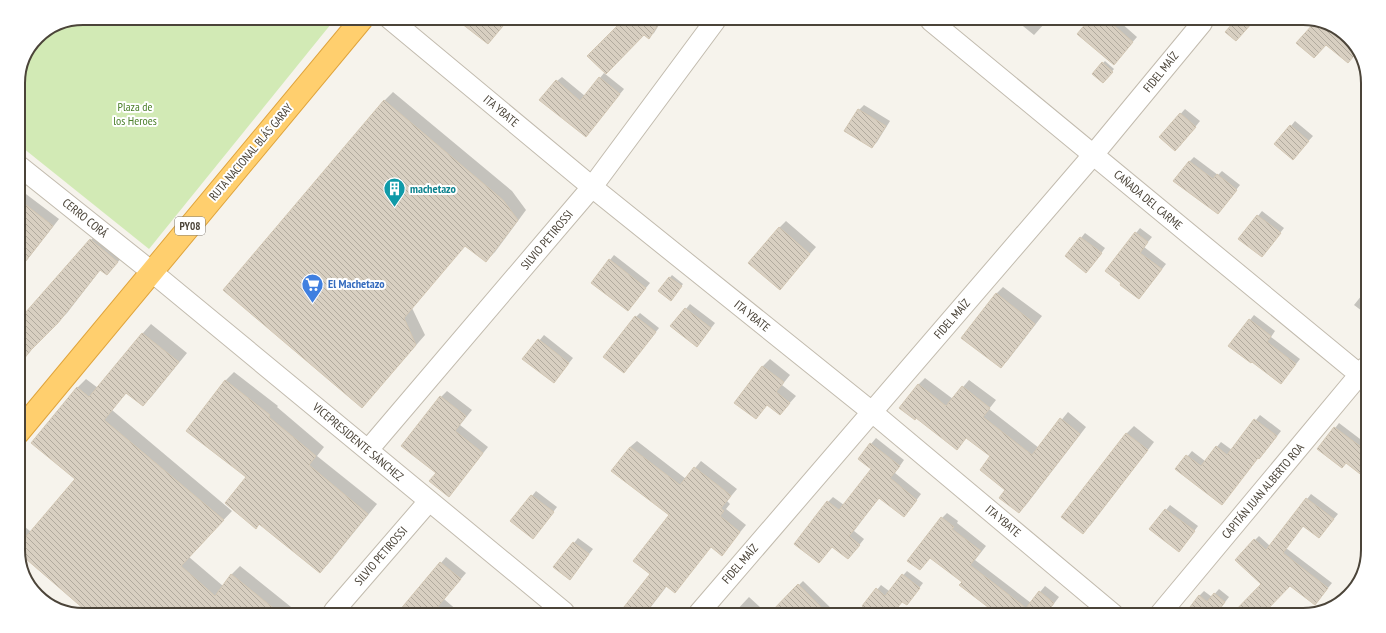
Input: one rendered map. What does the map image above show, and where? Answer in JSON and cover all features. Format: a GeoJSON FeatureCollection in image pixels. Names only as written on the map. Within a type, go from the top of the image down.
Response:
{"type":"FeatureCollection","features":[{"type":"Feature","properties":{"kind":"highway","name":"RUTA NACIONAL BLÁS GARAY"},"geometry":{"type":"LineString","coordinates":[[25,425],[357,25]]}},
{"type":"Feature","properties":{"kind":"street","name":"ITA YBATE"},"geometry":{"type":"LineString","coordinates":[[397,25],[592,187],[872,412],[1106,608]]}},
{"type":"Feature","properties":{"kind":"street","name":"SILVIO PETIROSSI"},"geometry":{"type":"LineString","coordinates":[[368,450],[592,187],[712,25]]}},
{"type":"Feature","properties":{"kind":"street","name":"CAÑADA DEL CARME"},"geometry":{"type":"LineString","coordinates":[[936,25],[1093,155],[1361,372]]}},
{"type":"Feature","properties":{"kind":"street","name":"FIDEL MAÍZ"},"geometry":{"type":"LineString","coordinates":[[702,608],[1093,155],[1200,25]]}},
{"type":"Feature","properties":{"kind":"street","name":"CERRO CORÁ"},"geometry":{"type":"LineString","coordinates":[[25,170],[152,272]]}},
{"type":"Feature","properties":{"kind":"street","name":"VICEPRESIDENTE SÁNCHEZ"},"geometry":{"type":"LineString","coordinates":[[152,272],[559,608]]}},
{"type":"Feature","properties":{"kind":"street","name":"CAPITÁN JUAN ALBERTO ROA"},"geometry":{"type":"LineString","coordinates":[[1165,608],[1361,376]]}},
{"type":"Feature","properties":{"kind":"street","name":"SILVIO PETIROSSI"},"geometry":{"type":"LineString","coordinates":[[337,608],[429,501]]}},
{"type":"Feature","properties":{"kind":"green space","name":"Plaza de los Heroes"},"geometry":{"type":"Polygon","coordinates":[[[83,25],[330,25],[149,249],[25,150],[25,79],[29,61],[42,42],[61,29],[83,25]]]}},
{"type":"Feature","properties":{"kind":"building"},"geometry":{"type":"Polygon","coordinates":[[[463,25],[504,25],[488,44],[463,25]]]}},
{"type":"Feature","properties":{"kind":"building"},"geometry":{"type":"Polygon","coordinates":[[[618,25],[658,25],[649,39],[644,35],[606,74],[587,56],[618,25]]]}},
{"type":"Feature","properties":{"kind":"building"},"geometry":{"type":"Polygon","coordinates":[[[1084,25],[1113,25],[1133,42],[1114,65],[1077,34],[1084,25]]]}},
{"type":"Feature","properties":{"kind":"building"},"geometry":{"type":"Polygon","coordinates":[[[1231,25],[1250,25],[1236,41],[1225,32],[1231,25]]]}},
{"type":"Feature","properties":{"kind":"building"},"geometry":{"type":"Polygon","coordinates":[[[1312,26],[1314,26],[1325,29],[1341,39],[1354,56],[1348,63],[1326,45],[1314,58],[1296,43],[1312,26]]]}},
{"type":"Feature","properties":{"kind":"building"},"geometry":{"type":"Polygon","coordinates":[[[1102,62],[1113,72],[1103,83],[1092,74],[1102,62]]]}},
{"type":"Feature","properties":{"kind":"building"},"geometry":{"type":"Polygon","coordinates":[[[599,77],[620,94],[586,137],[539,100],[556,80],[580,101],[599,77]]]}},
{"type":"Feature","properties":{"kind":"building"},"geometry":{"type":"Polygon","coordinates":[[[384,100],[503,200],[518,220],[486,262],[465,246],[404,318],[416,345],[362,408],[223,290],[384,100]]]}},
{"type":"Feature","properties":{"kind":"building"},"geometry":{"type":"Polygon","coordinates":[[[858,109],[886,126],[872,148],[844,131],[858,109]]]}},
{"type":"Feature","properties":{"kind":"building"},"geometry":{"type":"Polygon","coordinates":[[[1180,113],[1196,127],[1175,151],[1159,137],[1180,113]]]}},
{"type":"Feature","properties":{"kind":"building"},"geometry":{"type":"Polygon","coordinates":[[[1290,125],[1309,141],[1293,160],[1274,144],[1290,125]]]}},
{"type":"Feature","properties":{"kind":"building"},"geometry":{"type":"Polygon","coordinates":[[[1189,161],[1213,179],[1217,174],[1237,190],[1218,214],[1173,181],[1189,161]]]}},
{"type":"Feature","properties":{"kind":"building"},"geometry":{"type":"Polygon","coordinates":[[[26,205],[53,226],[25,262],[26,205]]]}},
{"type":"Feature","properties":{"kind":"building"},"geometry":{"type":"Polygon","coordinates":[[[1257,215],[1281,233],[1262,257],[1238,239],[1257,215]]]}},
{"type":"Feature","properties":{"kind":"building"},"geometry":{"type":"Polygon","coordinates":[[[779,227],[810,254],[780,290],[748,263],[779,227]]]}},
{"type":"Feature","properties":{"kind":"building"},"geometry":{"type":"Polygon","coordinates":[[[1135,232],[1148,242],[1140,253],[1162,269],[1139,299],[1120,285],[1121,283],[1105,271],[1135,232]]]}},
{"type":"Feature","properties":{"kind":"building"},"geometry":{"type":"Polygon","coordinates":[[[1080,237],[1102,253],[1086,273],[1065,256],[1080,237]]]}},
{"type":"Feature","properties":{"kind":"building"},"geometry":{"type":"Polygon","coordinates":[[[90,239],[118,262],[107,275],[100,270],[58,323],[25,357],[25,313],[90,239]]]}},
{"type":"Feature","properties":{"kind":"building"},"geometry":{"type":"Polygon","coordinates":[[[609,259],[646,288],[628,311],[591,283],[609,259]]]}},
{"type":"Feature","properties":{"kind":"building"},"geometry":{"type":"Polygon","coordinates":[[[669,277],[682,286],[671,301],[658,291],[669,277]]]}},
{"type":"Feature","properties":{"kind":"building"},"geometry":{"type":"Polygon","coordinates":[[[996,293],[1035,324],[1001,368],[961,338],[996,293]]]}},
{"type":"Feature","properties":{"kind":"building"},"geometry":{"type":"Polygon","coordinates":[[[685,308],[711,328],[697,347],[670,326],[685,308]]]}},
{"type":"Feature","properties":{"kind":"building"},"geometry":{"type":"Polygon","coordinates":[[[635,316],[656,332],[624,373],[603,357],[635,316]]]}},
{"type":"Feature","properties":{"kind":"building"},"geometry":{"type":"Polygon","coordinates":[[[1249,319],[1271,336],[1267,342],[1296,364],[1281,384],[1228,346],[1249,319]]]}},
{"type":"Feature","properties":{"kind":"building"},"geometry":{"type":"Polygon","coordinates":[[[142,333],[179,362],[143,406],[126,393],[104,420],[224,520],[181,566],[215,596],[231,574],[273,608],[83,608],[26,559],[25,538],[75,479],[31,443],[77,387],[89,397],[142,333]]]}},
{"type":"Feature","properties":{"kind":"building"},"geometry":{"type":"Polygon","coordinates":[[[538,339],[569,363],[554,383],[522,359],[538,339]]]}},
{"type":"Feature","properties":{"kind":"building"},"geometry":{"type":"Polygon","coordinates":[[[762,366],[784,382],[776,392],[790,403],[780,415],[767,405],[756,419],[734,403],[762,366]]]}},
{"type":"Feature","properties":{"kind":"building"},"geometry":{"type":"Polygon","coordinates":[[[225,380],[270,415],[269,417],[316,456],[309,465],[368,514],[320,573],[259,524],[256,529],[225,503],[246,477],[186,431],[225,380]]]}},
{"type":"Feature","properties":{"kind":"building"},"geometry":{"type":"Polygon","coordinates":[[[918,384],[946,406],[962,386],[990,408],[983,417],[1032,455],[1060,418],[1080,434],[1019,513],[999,498],[1005,490],[980,470],[990,456],[966,438],[957,450],[916,418],[915,420],[899,408],[918,384]]]}},
{"type":"Feature","properties":{"kind":"building"},"geometry":{"type":"Polygon","coordinates":[[[440,396],[466,416],[455,431],[483,453],[449,497],[429,481],[436,473],[401,446],[440,396]]]}},
{"type":"Feature","properties":{"kind":"building"},"geometry":{"type":"Polygon","coordinates":[[[1254,419],[1277,436],[1222,505],[1175,469],[1186,455],[1201,466],[1216,446],[1227,455],[1254,419]]]}},
{"type":"Feature","properties":{"kind":"building"},"geometry":{"type":"Polygon","coordinates":[[[1334,427],[1361,447],[1361,475],[1346,463],[1342,468],[1317,449],[1334,427]]]}},
{"type":"Feature","properties":{"kind":"building"},"geometry":{"type":"Polygon","coordinates":[[[1126,433],[1148,450],[1083,534],[1061,517],[1126,433]]]}},
{"type":"Feature","properties":{"kind":"building"},"geometry":{"type":"Polygon","coordinates":[[[870,443],[900,466],[890,478],[917,500],[904,517],[879,498],[849,536],[860,545],[848,559],[832,547],[819,563],[794,544],[827,501],[839,510],[871,469],[858,459],[870,443]]]}},
{"type":"Feature","properties":{"kind":"building"},"geometry":{"type":"Polygon","coordinates":[[[630,447],[680,485],[694,467],[731,496],[721,508],[724,511],[720,516],[740,532],[722,556],[711,547],[675,593],[666,586],[649,608],[623,608],[650,574],[633,561],[669,515],[611,471],[630,447]]]}},
{"type":"Feature","properties":{"kind":"building"},"geometry":{"type":"Polygon","coordinates":[[[531,495],[554,512],[533,539],[510,521],[531,495]]]}},
{"type":"Feature","properties":{"kind":"building"},"geometry":{"type":"Polygon","coordinates":[[[1306,498],[1334,519],[1319,538],[1303,526],[1283,553],[1328,588],[1315,605],[1290,586],[1269,608],[1238,608],[1261,584],[1235,560],[1254,539],[1266,550],[1306,498]]]}},
{"type":"Feature","properties":{"kind":"building"},"geometry":{"type":"Polygon","coordinates":[[[1165,509],[1195,531],[1179,552],[1149,529],[1165,509]]]}},
{"type":"Feature","properties":{"kind":"building"},"geometry":{"type":"Polygon","coordinates":[[[941,517],[954,527],[952,529],[981,551],[970,565],[1026,608],[989,608],[959,585],[962,582],[930,558],[920,570],[907,561],[941,517]]]}},
{"type":"Feature","properties":{"kind":"building"},"geometry":{"type":"Polygon","coordinates":[[[573,542],[589,554],[570,580],[553,567],[573,542]]]}},
{"type":"Feature","properties":{"kind":"building"},"geometry":{"type":"Polygon","coordinates":[[[440,562],[461,579],[437,608],[402,608],[440,562]]]}},
{"type":"Feature","properties":{"kind":"building"},"geometry":{"type":"Polygon","coordinates":[[[902,574],[920,588],[907,605],[902,602],[897,608],[865,608],[862,606],[876,588],[885,596],[902,574]]]}},
{"type":"Feature","properties":{"kind":"building"},"geometry":{"type":"Polygon","coordinates":[[[798,584],[822,608],[775,608],[798,584]]]}},
{"type":"Feature","properties":{"kind":"building"},"geometry":{"type":"Polygon","coordinates":[[[1039,591],[1054,603],[1050,608],[1026,608],[1039,591]]]}},
{"type":"Feature","properties":{"kind":"building"},"geometry":{"type":"Polygon","coordinates":[[[1214,593],[1225,602],[1220,608],[1189,608],[1199,595],[1207,602],[1214,593]]]}},
{"type":"Feature","properties":{"kind":"place","name":"machetazo"},"geometry":{"type":"Point","coordinates":[394,208]}},
{"type":"Feature","properties":{"kind":"place","name":"El Machetazo"},"geometry":{"type":"Point","coordinates":[312,304]}}]}
